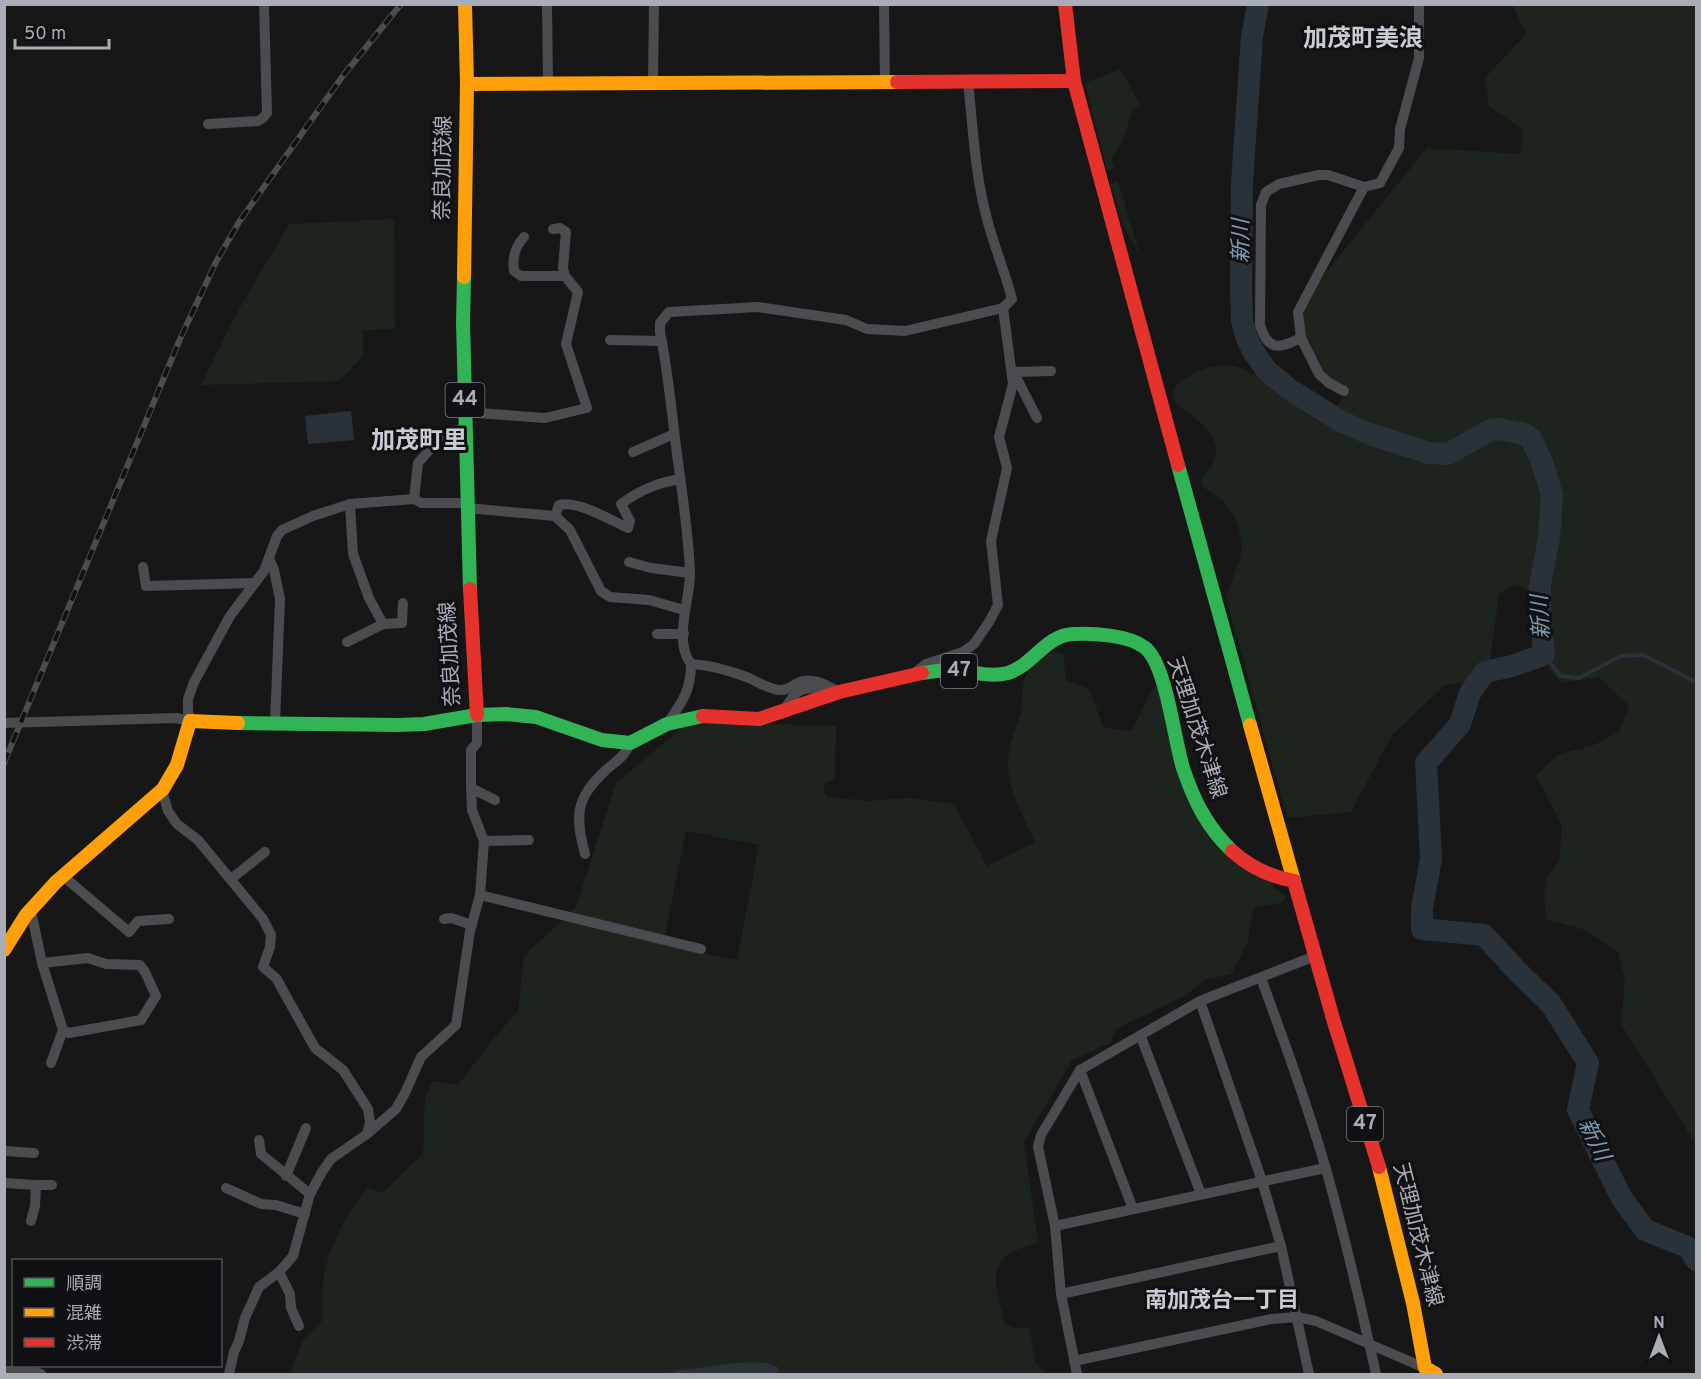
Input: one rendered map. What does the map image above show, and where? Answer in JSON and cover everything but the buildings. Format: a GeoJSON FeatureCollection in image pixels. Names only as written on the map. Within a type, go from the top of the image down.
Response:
{"type":"FeatureCollection","features":[{"type":"Feature","properties":{"kind":"main road","name":"奈良加茂線"},"geometry":{"type":"LineString","coordinates":[[190,721],[423,724],[477,715],[471,629],[463,322],[465,4]]}},
{"type":"Feature","properties":{"kind":"main road"},"geometry":{"type":"LineString","coordinates":[[1065,4],[1074,81],[1204,564],[1294,881]]}},
{"type":"Feature","properties":{"kind":"main road"},"geometry":{"type":"LineString","coordinates":[[466,84],[1074,81]]}},
{"type":"Feature","properties":{"kind":"main road","name":"天理加茂木津線"},"geometry":{"type":"LineString","coordinates":[[630,743],[667,724],[699,716],[759,718],[839,692],[914,674],[950,670],[988,675],[1007,673],[1022,667],[1052,641],[1069,634],[1087,633],[1131,640],[1146,648],[1160,672],[1183,769],[1198,810],[1227,847],[1251,865],[1277,878],[1294,881],[1391,1209],[1429,1372]]}},
{"type":"Feature","properties":{"kind":"main road"},"geometry":{"type":"LineString","coordinates":[[477,715],[506,714],[536,717],[602,740],[630,743]]}},
{"type":"Feature","properties":{"kind":"main road"},"geometry":{"type":"LineString","coordinates":[[4,950],[31,911],[63,876],[162,790],[174,771],[187,738],[190,721]]}},
{"type":"Feature","properties":{"kind":"street"},"geometry":{"type":"LineString","coordinates":[[208,124],[258,121],[267,113],[264,4]]}},
{"type":"Feature","properties":{"kind":"street"},"geometry":{"type":"LineString","coordinates":[[547,4],[548,83]]}},
{"type":"Feature","properties":{"kind":"street"},"geometry":{"type":"LineString","coordinates":[[653,82],[654,4]]}},
{"type":"Feature","properties":{"kind":"street"},"geometry":{"type":"LineString","coordinates":[[884,4],[885,82]]}},
{"type":"Feature","properties":{"kind":"street"},"geometry":{"type":"LineString","coordinates":[[1301,338],[1287,345],[1276,346],[1268,343],[1260,325],[1261,204],[1266,192],[1279,184],[1319,175],[1328,175],[1364,187],[1380,183],[1399,148],[1400,129],[1419,58],[1419,4]]}},
{"type":"Feature","properties":{"kind":"street"},"geometry":{"type":"LineString","coordinates":[[667,724],[685,699],[691,673],[691,664],[684,655],[684,610],[690,573],[660,323],[669,312],[758,307],[846,320],[867,329],[905,331],[1003,308],[1011,299],[987,220],[980,186],[968,82]]}},
{"type":"Feature","properties":{"kind":"street"},"geometry":{"type":"LineString","coordinates":[[1344,391],[1329,383],[1319,374],[1301,338],[1299,308],[1321,271],[1364,187]]}},
{"type":"Feature","properties":{"kind":"street"},"geometry":{"type":"LineString","coordinates":[[465,412],[545,418],[587,408],[566,344],[578,292],[565,276],[563,268],[566,232],[560,228],[553,229]]}},
{"type":"Feature","properties":{"kind":"street"},"geometry":{"type":"LineString","coordinates":[[524,237],[516,245],[514,271],[521,276],[565,276]]}},
{"type":"Feature","properties":{"kind":"street"},"geometry":{"type":"LineString","coordinates":[[914,674],[926,664],[963,652],[974,644],[990,622],[998,605],[991,541],[1007,468],[999,437],[1012,384],[1003,308]]}},
{"type":"Feature","properties":{"kind":"street"},"geometry":{"type":"LineString","coordinates":[[610,340],[662,341]]}},
{"type":"Feature","properties":{"kind":"street"},"geometry":{"type":"LineString","coordinates":[[1012,370],[1051,370]]}},
{"type":"Feature","properties":{"kind":"street"},"geometry":{"type":"LineString","coordinates":[[1012,370],[1037,418]]}},
{"type":"Feature","properties":{"kind":"street"},"geometry":{"type":"LineString","coordinates":[[414,499],[418,463],[438,440],[466,427]]}},
{"type":"Feature","properties":{"kind":"street"},"geometry":{"type":"LineString","coordinates":[[633,453],[674,434]]}},
{"type":"Feature","properties":{"kind":"street"},"geometry":{"type":"LineString","coordinates":[[555,516],[559,505],[568,504],[628,528],[630,520],[621,504],[636,492],[658,483],[680,478]]}},
{"type":"Feature","properties":{"kind":"street"},"geometry":{"type":"LineString","coordinates":[[4,723],[176,718],[190,721],[189,699],[194,682],[218,636],[264,571],[277,536],[282,530],[313,516],[350,504],[414,499],[421,503],[555,516],[570,530],[601,591],[610,597],[649,600],[684,610]]}},
{"type":"Feature","properties":{"kind":"street"},"geometry":{"type":"LineString","coordinates":[[350,504],[353,554],[369,598],[383,624]]}},
{"type":"Feature","properties":{"kind":"street"},"geometry":{"type":"LineString","coordinates":[[269,558],[280,599],[275,723]]}},
{"type":"Feature","properties":{"kind":"street"},"geometry":{"type":"LineString","coordinates":[[629,562],[651,568],[690,573]]}},
{"type":"Feature","properties":{"kind":"street"},"geometry":{"type":"LineString","coordinates":[[143,567],[146,586],[255,583]]}},
{"type":"Feature","properties":{"kind":"street"},"geometry":{"type":"LineString","coordinates":[[347,642],[383,624],[402,623],[403,603]]}},
{"type":"Feature","properties":{"kind":"street"},"geometry":{"type":"LineString","coordinates":[[657,634],[684,634]]}},
{"type":"Feature","properties":{"kind":"street"},"geometry":{"type":"LineString","coordinates":[[691,664],[717,668],[777,690],[787,690],[798,682],[810,681],[839,692]]}},
{"type":"Feature","properties":{"kind":"street"},"geometry":{"type":"LineString","coordinates":[[229,1374],[244,1318],[259,1287],[279,1272],[293,1256],[310,1194],[331,1159],[367,1134],[396,1109],[421,1057],[456,1025],[472,925],[480,895],[484,841],[472,810],[471,750],[477,743],[477,715]]}},
{"type":"Feature","properties":{"kind":"street"},"geometry":{"type":"LineString","coordinates":[[585,854],[579,832],[581,800],[593,783],[625,755],[630,743]]}},
{"type":"Feature","properties":{"kind":"street"},"geometry":{"type":"LineString","coordinates":[[471,788],[495,800]]}},
{"type":"Feature","properties":{"kind":"street"},"geometry":{"type":"LineString","coordinates":[[162,790],[168,811],[177,824],[198,840],[263,919],[271,935],[270,947],[263,967],[276,978],[315,1048],[343,1070],[368,1108],[370,1122],[367,1134]]}},
{"type":"Feature","properties":{"kind":"street"},"geometry":{"type":"LineString","coordinates":[[484,841],[530,840]]}},
{"type":"Feature","properties":{"kind":"street"},"geometry":{"type":"LineString","coordinates":[[231,879],[265,852]]}},
{"type":"Feature","properties":{"kind":"street"},"geometry":{"type":"LineString","coordinates":[[63,876],[129,932],[138,921],[169,919]]}},
{"type":"Feature","properties":{"kind":"street"},"geometry":{"type":"LineString","coordinates":[[480,895],[701,949]]}},
{"type":"Feature","properties":{"kind":"street"},"geometry":{"type":"LineString","coordinates":[[31,911],[42,963],[63,1030],[51,1063]]}},
{"type":"Feature","properties":{"kind":"street"},"geometry":{"type":"LineString","coordinates":[[444,919],[451,918],[472,925]]}},
{"type":"Feature","properties":{"kind":"street"},"geometry":{"type":"LineString","coordinates":[[1077,1374],[1061,1294],[1055,1226],[1038,1141],[1080,1070],[1200,1001],[1315,956]]}},
{"type":"Feature","properties":{"kind":"street"},"geometry":{"type":"LineString","coordinates":[[42,963],[88,958],[106,964],[140,965],[146,972],[156,996],[141,1020],[69,1033],[63,1030]]}},
{"type":"Feature","properties":{"kind":"street"},"geometry":{"type":"LineString","coordinates":[[1261,978],[1303,1094],[1325,1168],[1346,1245],[1376,1374]]}},
{"type":"Feature","properties":{"kind":"street"},"geometry":{"type":"LineString","coordinates":[[1200,1001],[1262,1181],[1281,1246],[1309,1374]]}},
{"type":"Feature","properties":{"kind":"street"},"geometry":{"type":"LineString","coordinates":[[1141,1037],[1201,1194]]}},
{"type":"Feature","properties":{"kind":"street"},"geometry":{"type":"LineString","coordinates":[[1080,1070],[1133,1209]]}},
{"type":"Feature","properties":{"kind":"street"},"geometry":{"type":"LineString","coordinates":[[286,1176],[306,1128]]}},
{"type":"Feature","properties":{"kind":"street"},"geometry":{"type":"LineString","coordinates":[[260,1140],[261,1154],[310,1194]]}},
{"type":"Feature","properties":{"kind":"street"},"geometry":{"type":"LineString","coordinates":[[4,1151],[34,1153]]}},
{"type":"Feature","properties":{"kind":"street"},"geometry":{"type":"LineString","coordinates":[[1055,1226],[1325,1168]]}},
{"type":"Feature","properties":{"kind":"street"},"geometry":{"type":"LineString","coordinates":[[4,1183],[52,1185]]}},
{"type":"Feature","properties":{"kind":"street"},"geometry":{"type":"LineString","coordinates":[[31,1221],[35,1206],[36,1185]]}},
{"type":"Feature","properties":{"kind":"street"},"geometry":{"type":"LineString","coordinates":[[226,1188],[261,1204],[276,1205],[305,1214]]}},
{"type":"Feature","properties":{"kind":"street"},"geometry":{"type":"LineString","coordinates":[[1061,1294],[1281,1246]]}},
{"type":"Feature","properties":{"kind":"street"},"geometry":{"type":"LineString","coordinates":[[279,1272],[290,1294],[291,1308],[299,1326]]}},
{"type":"Feature","properties":{"kind":"street"},"geometry":{"type":"LineString","coordinates":[[1074,1361],[1272,1319],[1297,1317],[1316,1321],[1353,1335],[1429,1372]]}},
{"type":"Feature","properties":{"kind":"street"},"geometry":{"type":"LineString","coordinates":[[4,1371],[34,1371],[41,1374]]}},
{"type":"Feature","properties":{"kind":"shaded area"},"geometry":{"type":"Polygon","coordinates":[[[1513,5],[1696,5],[1696,1145],[1621,1024],[1625,981],[1618,952],[1585,930],[1546,919],[1544,894],[1547,877],[1559,861],[1562,826],[1536,775],[1559,754],[1594,745],[1619,732],[1629,706],[1599,677],[1562,683],[1549,670],[1546,600],[1517,584],[1499,594],[1490,661],[1465,682],[1445,685],[1392,735],[1351,812],[1287,818],[1226,598],[1241,555],[1242,545],[1238,525],[1222,500],[1203,487],[1201,481],[1212,466],[1215,455],[1212,436],[1199,421],[1175,402],[1173,393],[1176,386],[1189,376],[1206,368],[1224,365],[1241,368],[1286,393],[1336,407],[1348,390],[1325,376],[1306,341],[1303,308],[1326,272],[1427,148],[1520,154],[1523,130],[1489,106],[1485,78],[1526,34],[1513,5]]]}},
{"type":"Feature","properties":{"kind":"shaded area"},"geometry":{"type":"Polygon","coordinates":[[[1120,69],[1140,104],[1133,109],[1123,141],[1111,158],[1114,169],[1107,171],[1085,83],[1120,69]]]}},
{"type":"Feature","properties":{"kind":"shaded area"},"geometry":{"type":"Polygon","coordinates":[[[1118,181],[1140,256],[1122,223],[1111,184],[1118,181]]]}},
{"type":"Feature","properties":{"kind":"shaded area"},"geometry":{"type":"Polygon","coordinates":[[[394,219],[395,329],[363,330],[363,356],[339,381],[201,385],[234,318],[289,224],[394,219]]]}},
{"type":"Feature","properties":{"kind":"shaded area"},"geometry":{"type":"Polygon","coordinates":[[[351,411],[354,440],[308,444],[305,416],[351,411]]]}},
{"type":"Feature","properties":{"kind":"shaded area"},"geometry":{"type":"Polygon","coordinates":[[[1053,652],[1063,653],[1066,680],[1089,689],[1104,728],[1132,731],[1151,691],[1159,683],[1195,813],[1274,883],[1273,887],[1286,896],[1283,902],[1254,908],[1247,944],[1231,974],[1205,980],[1186,995],[1116,1029],[1110,1043],[1072,1060],[1024,1142],[1038,1242],[1007,1255],[1001,1262],[996,1279],[1005,1324],[1015,1328],[1029,1328],[1036,1364],[1047,1374],[778,1374],[779,1372],[735,1363],[663,1374],[290,1374],[302,1341],[322,1321],[324,1272],[333,1244],[343,1224],[367,1188],[382,1193],[423,1154],[425,1097],[433,1081],[458,1085],[518,1011],[524,956],[576,907],[616,783],[690,721],[836,726],[835,779],[826,782],[823,787],[827,797],[870,801],[907,798],[954,804],[987,866],[1035,842],[1018,806],[1010,782],[1009,756],[1021,712],[1025,678],[1035,664],[1053,652]],[[686,831],[663,945],[737,960],[759,845],[686,831]]]}},
{"type":"Feature","properties":{"kind":"shaded area"},"geometry":{"type":"Polygon","coordinates":[[[758,1362],[775,1365],[779,1368],[778,1374],[663,1374],[680,1370],[758,1362]]]}},
{"type":"Feature","properties":{"kind":"waterway","name":"新川"},"geometry":{"type":"LineString","coordinates":[[1258,4],[1252,37],[1242,182],[1242,320],[1253,351],[1267,371],[1289,389],[1342,422],[1370,434],[1429,453],[1448,454],[1490,430],[1499,429],[1524,434],[1531,438],[1542,462],[1552,495],[1549,538],[1540,585],[1544,653],[1512,666],[1485,672],[1470,693],[1460,724],[1426,763],[1431,859],[1422,908],[1422,929],[1484,935],[1551,1004],[1588,1063],[1578,1110],[1621,1197],[1645,1230],[1685,1246],[1690,1249],[1696,1260]]}},
{"type":"Feature","properties":{"kind":"waterway"},"geometry":{"type":"LineString","coordinates":[[1543,655],[1561,676],[1579,678],[1621,656],[1643,655],[1696,682]]}},
{"type":"Feature","properties":{"kind":"railway"},"geometry":{"type":"LineString","coordinates":[[4,763],[180,339],[216,262],[239,222],[342,77],[401,4]]}},
{"type":"Feature","properties":{"kind":"traffic: fast"},"geometry":{"type":"LineString","coordinates":[[464,277],[463,322],[470,589]]}},
{"type":"Feature","properties":{"kind":"traffic: fast"},"geometry":{"type":"LineString","coordinates":[[1178,465],[1250,725]]}},
{"type":"Feature","properties":{"kind":"traffic: fast"},"geometry":{"type":"LineString","coordinates":[[922,673],[950,670],[993,675],[1008,673],[1025,664],[1055,639],[1073,634],[1110,636],[1129,640],[1144,647],[1159,669],[1180,758],[1193,794],[1209,824],[1232,851]]}},
{"type":"Feature","properties":{"kind":"traffic: fast"},"geometry":{"type":"LineString","coordinates":[[238,723],[397,725],[424,724],[477,715],[506,714],[536,717],[602,740],[630,743],[667,724],[703,716]]}},
{"type":"Feature","properties":{"kind":"traffic: slow"},"geometry":{"type":"LineString","coordinates":[[464,277],[467,84],[465,4]]}},
{"type":"Feature","properties":{"kind":"traffic: slow"},"geometry":{"type":"LineString","coordinates":[[467,84],[897,82]]}},
{"type":"Feature","properties":{"kind":"traffic: slow"},"geometry":{"type":"LineString","coordinates":[[4,950],[26,915],[56,882],[163,789],[177,765],[190,721],[238,723]]}},
{"type":"Feature","properties":{"kind":"traffic: slow"},"geometry":{"type":"LineString","coordinates":[[1250,725],[1294,881]]}},
{"type":"Feature","properties":{"kind":"traffic: slow"},"geometry":{"type":"LineString","coordinates":[[1379,1167],[1413,1303],[1425,1368],[1436,1374]]}},
{"type":"Feature","properties":{"kind":"traffic: jam"},"geometry":{"type":"LineString","coordinates":[[1065,4],[1074,81],[1178,465]]}},
{"type":"Feature","properties":{"kind":"traffic: jam"},"geometry":{"type":"LineString","coordinates":[[897,82],[1074,81]]}},
{"type":"Feature","properties":{"kind":"traffic: jam"},"geometry":{"type":"LineString","coordinates":[[470,589],[477,715]]}},
{"type":"Feature","properties":{"kind":"traffic: jam"},"geometry":{"type":"LineString","coordinates":[[703,716],[759,719],[839,692],[922,673]]}},
{"type":"Feature","properties":{"kind":"traffic: jam"},"geometry":{"type":"LineString","coordinates":[[1232,851],[1261,870],[1294,881],[1334,1022],[1379,1167]]}},
{"type":"Feature","properties":{"kind":"district","name":"加茂町美浪"},"geometry":{"type":"Point","coordinates":[1363,40]}},
{"type":"Feature","properties":{"kind":"district","name":"加茂町里"},"geometry":{"type":"Point","coordinates":[419,442]}},
{"type":"Feature","properties":{"kind":"district","name":"南加茂台一丁目"},"geometry":{"type":"Point","coordinates":[1222,1301]}}]}
